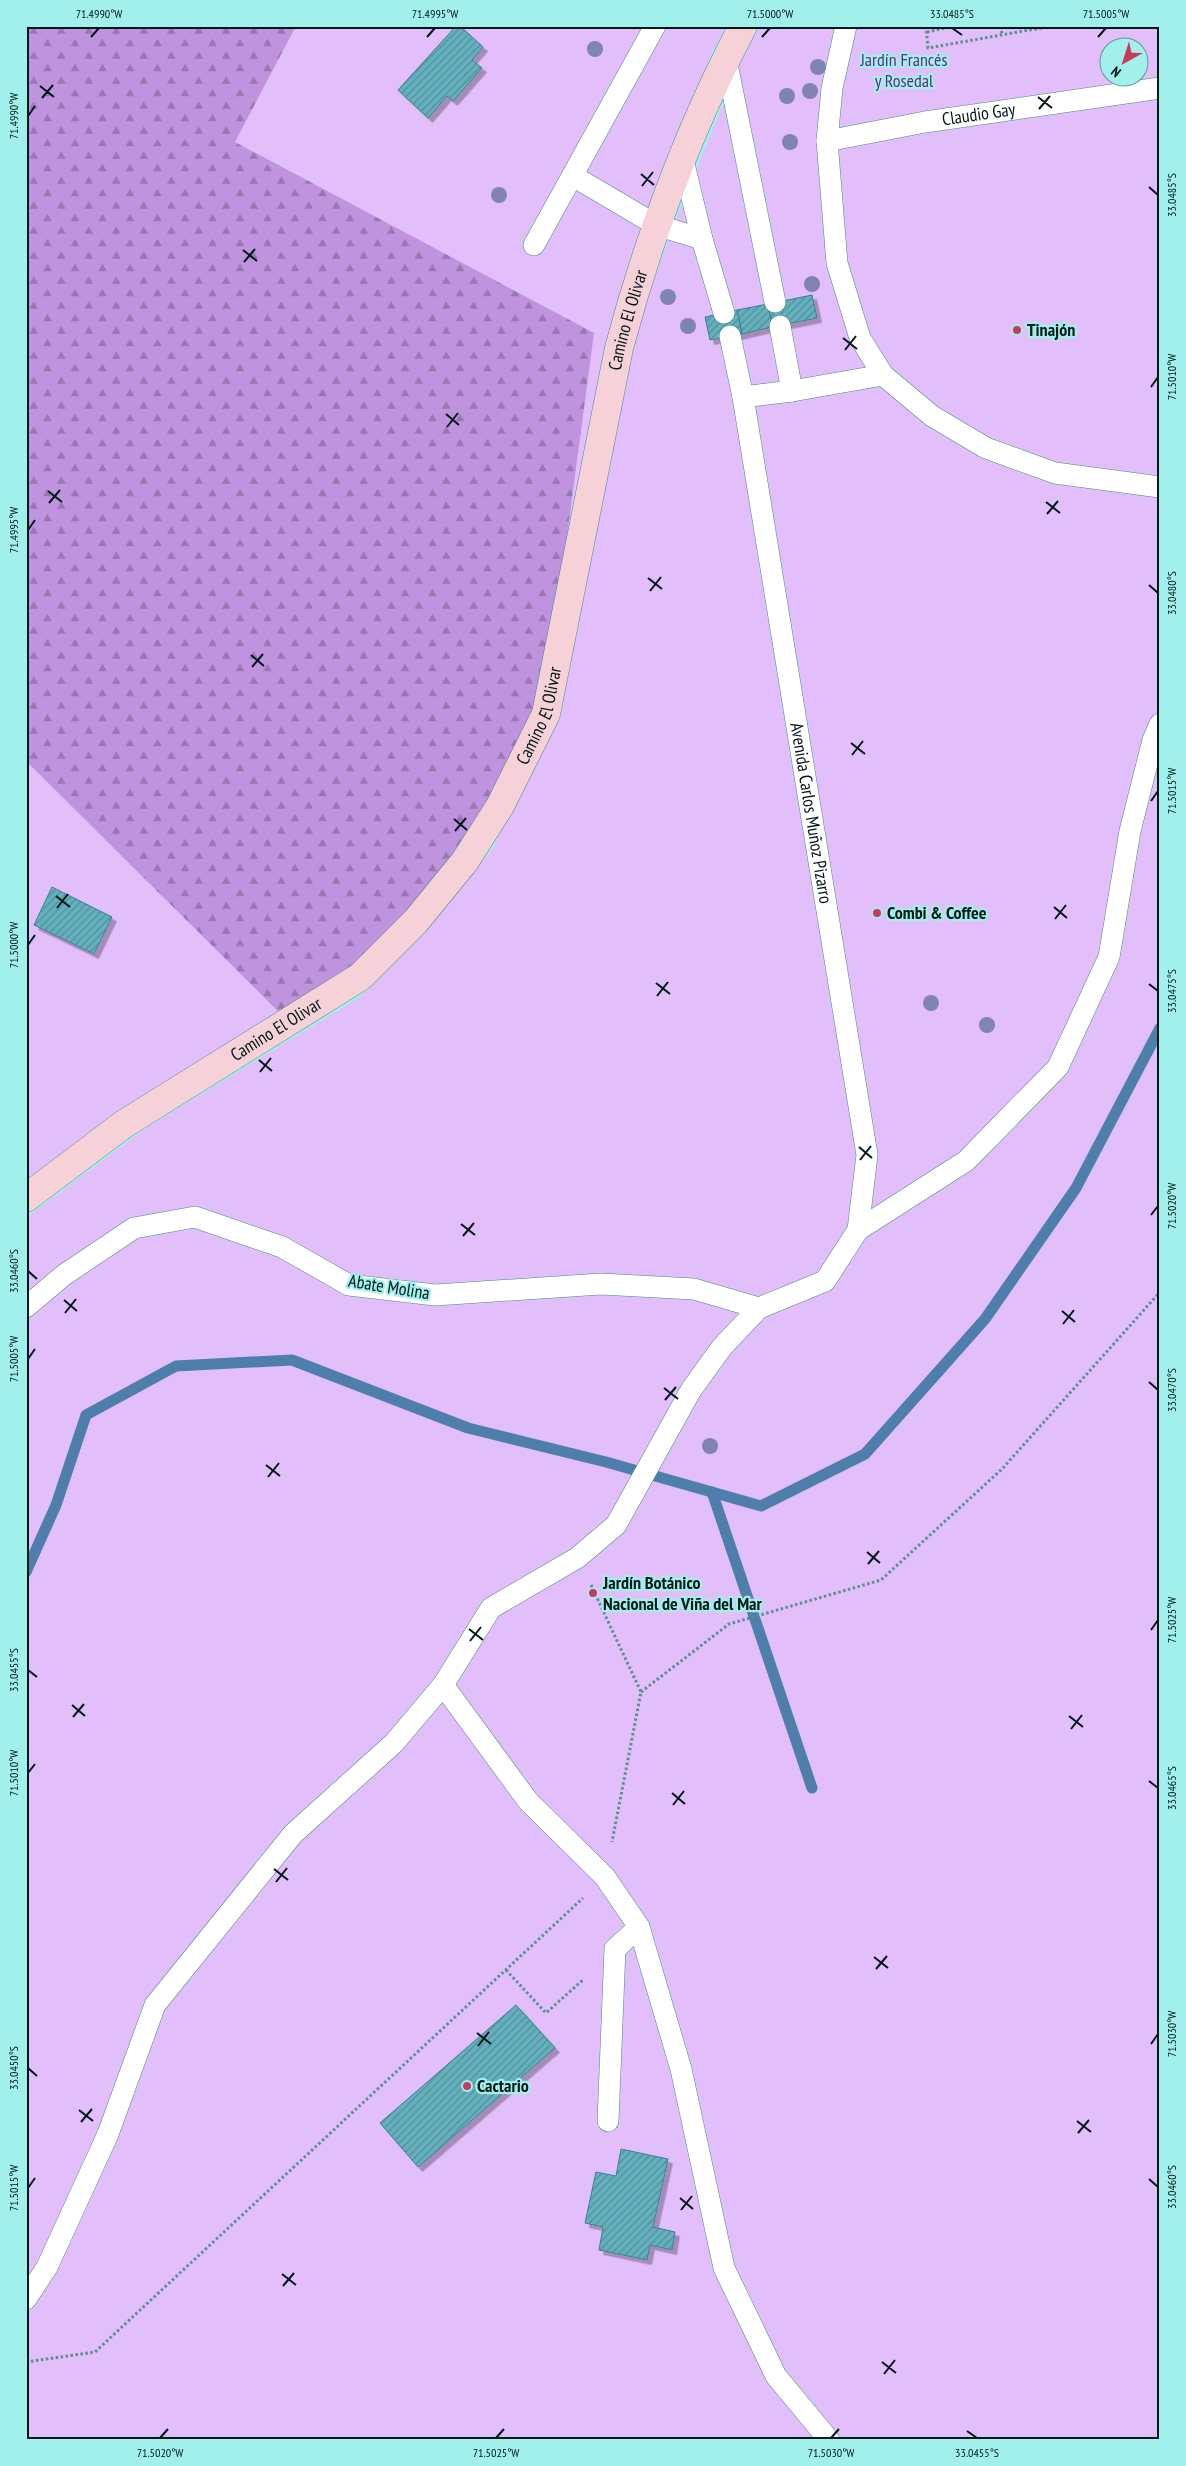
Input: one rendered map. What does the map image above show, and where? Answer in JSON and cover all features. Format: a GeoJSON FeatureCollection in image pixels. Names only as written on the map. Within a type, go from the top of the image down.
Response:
{"type":"FeatureCollection","features":[{"type":"Feature","properties":{"kind":"main road","name":"Camino El Olivar"},"geometry":{"type":"LineString","coordinates":[[26,1198],[124,1124],[360,977],[416,921],[465,861],[500,806],[546,714],[619,348],[656,224],[682,156],[743,26]]}},
{"type":"Feature","properties":{"kind":"lane"},"geometry":{"type":"LineString","coordinates":[[534,245],[655,26]]}},
{"type":"Feature","properties":{"kind":"lane"},"geometry":{"type":"LineString","coordinates":[[846,26],[832,88],[827,141],[836,263],[860,338],[883,375],[932,416],[986,448],[1055,473],[1160,487]]}},
{"type":"Feature","properties":{"kind":"lane"},"geometry":{"type":"LineString","coordinates":[[726,59],[775,302]]}},
{"type":"Feature","properties":{"kind":"lane","name":"Claudio Gay"},"geometry":{"type":"LineString","coordinates":[[827,141],[925,122],[1160,88]]}},
{"type":"Feature","properties":{"kind":"lane"},"geometry":{"type":"LineString","coordinates":[[682,156],[702,239],[724,313]]}},
{"type":"Feature","properties":{"kind":"lane"},"geometry":{"type":"LineString","coordinates":[[573,176],[656,224],[702,239]]}},
{"type":"Feature","properties":{"kind":"lane"},"geometry":{"type":"LineString","coordinates":[[780,326],[792,391]]}},
{"type":"Feature","properties":{"kind":"lane","name":"Avenida Carlos Muñoz Pizarro"},"geometry":{"type":"LineString","coordinates":[[730,336],[743,397],[866,1155],[858,1230]]}},
{"type":"Feature","properties":{"kind":"lane"},"geometry":{"type":"LineString","coordinates":[[743,397],[792,391],[883,375]]}},
{"type":"Feature","properties":{"kind":"lane"},"geometry":{"type":"LineString","coordinates":[[26,2299],[47,2267],[108,2134],[155,2005],[293,1834],[394,1742],[443,1685],[491,1608],[577,1558],[616,1526],[692,1390],[722,1347],[759,1308],[825,1281],[858,1230],[966,1161],[1058,1067],[1109,957],[1130,830],[1153,740],[1160,724]]}},
{"type":"Feature","properties":{"kind":"lane","name":"Abate Molina"},"geometry":{"type":"LineString","coordinates":[[26,1307],[64,1275],[134,1228],[195,1217],[282,1247],[350,1285],[436,1295],[601,1284],[694,1289],[759,1308]]}},
{"type":"Feature","properties":{"kind":"lane"},"geometry":{"type":"LineString","coordinates":[[443,1685],[528,1801],[605,1878],[639,1927],[681,2069],[724,2268],[776,2376],[829,2440]]}},
{"type":"Feature","properties":{"kind":"lane"},"geometry":{"type":"LineString","coordinates":[[608,2121],[615,1949],[639,1927]]}},
{"type":"Feature","properties":{"kind":"path"},"geometry":{"type":"LineString","coordinates":[[926,26],[928,48],[1052,26]]}},
{"type":"Feature","properties":{"kind":"path"},"geometry":{"type":"LineString","coordinates":[[927,32],[954,26]]}},
{"type":"Feature","properties":{"kind":"path"},"geometry":{"type":"LineString","coordinates":[[1001,26],[1002,35]]}},
{"type":"Feature","properties":{"kind":"path"},"geometry":{"type":"LineString","coordinates":[[641,1692],[729,1624],[881,1580],[1002,1469],[1160,1292]]}},
{"type":"Feature","properties":{"kind":"path"},"geometry":{"type":"LineString","coordinates":[[26,2362],[95,2352],[605,1878],[641,1692],[577,1558]]}},
{"type":"Feature","properties":{"kind":"path"},"geometry":{"type":"LineString","coordinates":[[506,1970],[546,2013],[615,1949]]}},
{"type":"Feature","properties":{"kind":"green space"},"geometry":{"type":"Polygon","coordinates":[[[26,26],[726,26],[712,52],[647,230],[565,551],[338,979],[96,1127],[26,1187],[26,26]]]}},
{"type":"Feature","properties":{"kind":"green space"},"geometry":{"type":"Polygon","coordinates":[[[26,26],[296,26],[235,142],[594,333],[565,551],[534,710],[469,837],[417,901],[338,979],[281,1014],[26,761],[26,26]]]}},
{"type":"Feature","properties":{"kind":"green space","name":"Jardín Botánico Nacional de Viña del Mar"},"geometry":{"type":"Polygon","coordinates":[[[760,26],[1160,26],[1160,2440],[26,2440],[26,1218],[143,1130],[360,997],[421,935],[493,848],[559,709],[628,351],[680,209],[746,48],[760,26]]]}},
{"type":"Feature","properties":{"kind":"building"},"geometry":{"type":"Polygon","coordinates":[[[456,26],[460,26],[483,47],[472,60],[482,68],[453,101],[447,96],[428,118],[398,90],[456,26]]]}},
{"type":"Feature","properties":{"kind":"building"},"geometry":{"type":"Polygon","coordinates":[[[812,295],[817,318],[772,327],[768,304],[812,295]]]}},
{"type":"Feature","properties":{"kind":"building"},"geometry":{"type":"Polygon","coordinates":[[[768,304],[772,327],[742,334],[737,310],[768,304]]]}},
{"type":"Feature","properties":{"kind":"building"},"geometry":{"type":"Polygon","coordinates":[[[737,310],[742,334],[710,340],[705,317],[737,310]]]}},
{"type":"Feature","properties":{"kind":"building"},"geometry":{"type":"Polygon","coordinates":[[[52,887],[112,917],[94,954],[34,925],[52,887]]]}},
{"type":"Feature","properties":{"kind":"building","name":"Cactario"},"geometry":{"type":"Polygon","coordinates":[[[516,2005],[555,2048],[418,2167],[380,2123],[516,2005]]]}},
{"type":"Feature","properties":{"kind":"building"},"geometry":{"type":"Polygon","coordinates":[[[621,2149],[668,2159],[653,2227],[675,2232],[672,2250],[650,2245],[647,2260],[599,2250],[603,2227],[585,2223],[596,2172],[616,2176],[621,2149]]]}},
{"type":"Feature","properties":{"kind":"waterway"},"geometry":{"type":"LineString","coordinates":[[26,1572],[56,1505],[86,1415],[176,1366],[292,1360],[468,1428],[606,1462],[761,1506],[865,1454],[985,1319],[1076,1188],[1160,1028]]}},
{"type":"Feature","properties":{"kind":"waterway"},"geometry":{"type":"LineString","coordinates":[[712,1492],[812,1788]]}},
{"type":"Feature","properties":{"kind":"place","name":"Tinajón"},"geometry":{"type":"Point","coordinates":[1017,330]}},
{"type":"Feature","properties":{"kind":"place","name":"Combi & Coffee"},"geometry":{"type":"Point","coordinates":[877,913]}},
{"type":"Feature","properties":{"kind":"place","name":"Jardín Botánico Nacional de Viña del Mar"},"geometry":{"type":"Point","coordinates":[593,1593]}},
{"type":"Feature","properties":{"kind":"place","name":"Cactario"},"geometry":{"type":"Point","coordinates":[467,2086]}},
{"type":"Feature","properties":{"kind":"park label","name":"Jardín Francés y Rosedal"},"geometry":{"type":"Point","coordinates":[904,70]}}]}
